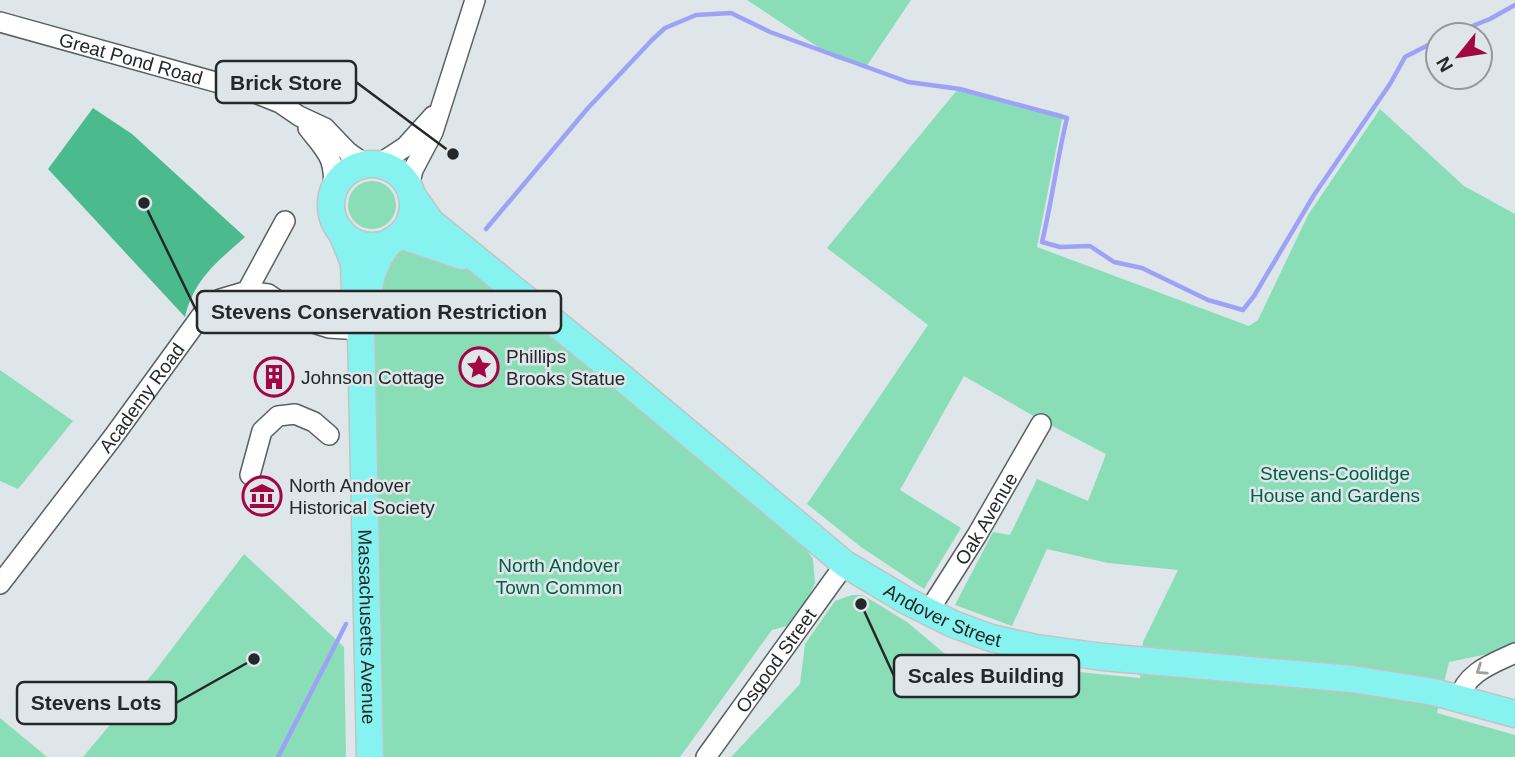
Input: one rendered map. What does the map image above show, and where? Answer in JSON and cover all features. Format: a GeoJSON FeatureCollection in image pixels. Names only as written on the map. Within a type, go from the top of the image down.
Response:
{"type":"FeatureCollection","features":[{"type":"Feature","properties":{"kind":"main road"},"geometry":{"type":"LineString","coordinates":[[372,164],[391,168],[401,176],[410,191],[411,217],[395,238],[370,246],[349,239],[341,231],[332,216],[331,199],[345,173],[372,164]]}},
{"type":"Feature","properties":{"kind":"main road","name":"Andover Street"},"geometry":{"type":"LineString","coordinates":[[410,191],[431,222],[845,564],[928,612],[991,638],[1036,648],[1103,657],[1352,679],[1434,692],[1514,711]]}},
{"type":"Feature","properties":{"kind":"main road","name":"Massachusetts Avenue"},"geometry":{"type":"LineString","coordinates":[[341,231],[354,263],[361,330],[370,757]]}},
{"type":"Feature","properties":{"kind":"main road","name":"Andover Street"},"geometry":{"type":"LineString","coordinates":[[395,238],[480,262]]}},
{"type":"Feature","properties":{"kind":"main road","name":"Massachusetts Avenue"},"geometry":{"type":"LineString","coordinates":[[361,330],[371,276],[378,256],[395,238]]}},
{"type":"Feature","properties":{"kind":"street"},"geometry":{"type":"LineString","coordinates":[[410,191],[413,170],[433,132],[475,0]]}},
{"type":"Feature","properties":{"kind":"street","name":"Great Pond Road"},"geometry":{"type":"LineString","coordinates":[[0,22],[255,93],[280,103],[299,116],[325,128],[348,152],[372,164]]}},
{"type":"Feature","properties":{"kind":"street"},"geometry":{"type":"LineString","coordinates":[[372,164],[405,147],[438,110]]}},
{"type":"Feature","properties":{"kind":"street","name":"Great Pond Road"},"geometry":{"type":"LineString","coordinates":[[299,116],[333,162],[333,191]]}},
{"type":"Feature","properties":{"kind":"street"},"geometry":{"type":"LineString","coordinates":[[285,221],[247,291],[268,294],[310,322],[328,328],[361,330]]}},
{"type":"Feature","properties":{"kind":"street","name":"Academy Road"},"geometry":{"type":"LineString","coordinates":[[2,578],[113,437],[201,316],[220,299],[247,291]]}},
{"type":"Feature","properties":{"kind":"street"},"geometry":{"type":"LineString","coordinates":[[250,475],[262,431],[278,416],[295,414],[314,422],[329,435]]}},
{"type":"Feature","properties":{"kind":"street","name":"Oak Avenue"},"geometry":{"type":"LineString","coordinates":[[928,612],[977,535],[1041,424]]}},
{"type":"Feature","properties":{"kind":"street","name":"Osgood Street"},"geometry":{"type":"LineString","coordinates":[[706,757],[845,564]]}},
{"type":"Feature","properties":{"kind":"street"},"geometry":{"type":"LineString","coordinates":[[1459,699],[1467,680],[1487,665],[1515,653]]}},
{"type":"Feature","properties":{"kind":"green space"},"geometry":{"type":"Polygon","coordinates":[[[747,0],[911,0],[866,67],[836,59],[747,0]]]}},
{"type":"Feature","properties":{"kind":"green space","name":"Stevens-Coolidge House and Gardens"},"geometry":{"type":"Polygon","coordinates":[[[958,89],[1063,114],[1037,247],[1249,326],[1258,320],[1308,215],[1380,109],[1464,186],[1515,214],[1515,642],[1498,652],[1449,662],[1437,713],[1515,735],[1515,757],[731,757],[800,684],[805,644],[835,601],[852,595],[863,595],[907,622],[950,658],[999,660],[1068,671],[1140,678],[1143,642],[1178,570],[1108,563],[1047,549],[1012,626],[955,605],[993,532],[1010,535],[1037,479],[1088,501],[1106,454],[964,376],[900,490],[961,528],[924,589],[861,547],[807,504],[928,325],[827,248],[958,89]]]}},
{"type":"Feature","properties":{"kind":"green space"},"geometry":{"type":"Polygon","coordinates":[[[93,108],[132,134],[245,237],[208,272],[194,292],[185,317],[48,169],[93,108]]]}},
{"type":"Feature","properties":{"kind":"green space"},"geometry":{"type":"Polygon","coordinates":[[[372,181],[389,188],[396,205],[389,222],[372,229],[355,222],[348,205],[355,188],[372,181]]]}},
{"type":"Feature","properties":{"kind":"green space","name":"North Andover Town Common"},"geometry":{"type":"Polygon","coordinates":[[[395,252],[433,252],[476,272],[801,542],[813,559],[815,583],[806,603],[787,626],[772,630],[680,757],[379,757],[372,329],[374,288],[395,252]]]}},
{"type":"Feature","properties":{"kind":"green space"},"geometry":{"type":"Polygon","coordinates":[[[0,370],[73,421],[18,489],[0,481],[0,370]]]}},
{"type":"Feature","properties":{"kind":"green space"},"geometry":{"type":"Polygon","coordinates":[[[244,554],[344,647],[346,757],[83,757],[155,671],[244,554]]]}},
{"type":"Feature","properties":{"kind":"green space"},"geometry":{"type":"Polygon","coordinates":[[[0,718],[47,757],[0,757],[0,718]]]}},
{"type":"Feature","properties":{"kind":"waterway"},"geometry":{"type":"LineString","coordinates":[[1485,21],[1515,5]]}},
{"type":"Feature","properties":{"kind":"waterway"},"geometry":{"type":"LineString","coordinates":[[486,229],[588,108],[665,28],[696,15],[731,13],[770,32],[908,82],[960,89],[1067,118],[1042,242],[1060,247],[1090,246],[1114,262],[1142,268],[1208,300],[1243,310],[1314,195],[1390,84],[1405,57],[1424,47]]}},
{"type":"Feature","properties":{"kind":"waterway"},"geometry":{"type":"LineString","coordinates":[[278,757],[346,624]]}},
{"type":"Feature","properties":{"kind":"place","name":"Brick Store"},"geometry":{"type":"Point","coordinates":[453,154]}},
{"type":"Feature","properties":{"kind":"place","name":"Stevens Conservation Restriction"},"geometry":{"type":"Point","coordinates":[144,203]}},
{"type":"Feature","properties":{"kind":"place","name":"Phillips Brooks Statue"},"geometry":{"type":"Point","coordinates":[479,367]}},
{"type":"Feature","properties":{"kind":"place","name":"Johnson Cottage"},"geometry":{"type":"Point","coordinates":[274,377]}},
{"type":"Feature","properties":{"kind":"place","name":"North Andover Historical Society"},"geometry":{"type":"Point","coordinates":[262,496]}},
{"type":"Feature","properties":{"kind":"place","name":"Scales Building"},"geometry":{"type":"Point","coordinates":[861,604]}},
{"type":"Feature","properties":{"kind":"place","name":"Stevens Lots"},"geometry":{"type":"Point","coordinates":[254,659]}}]}
